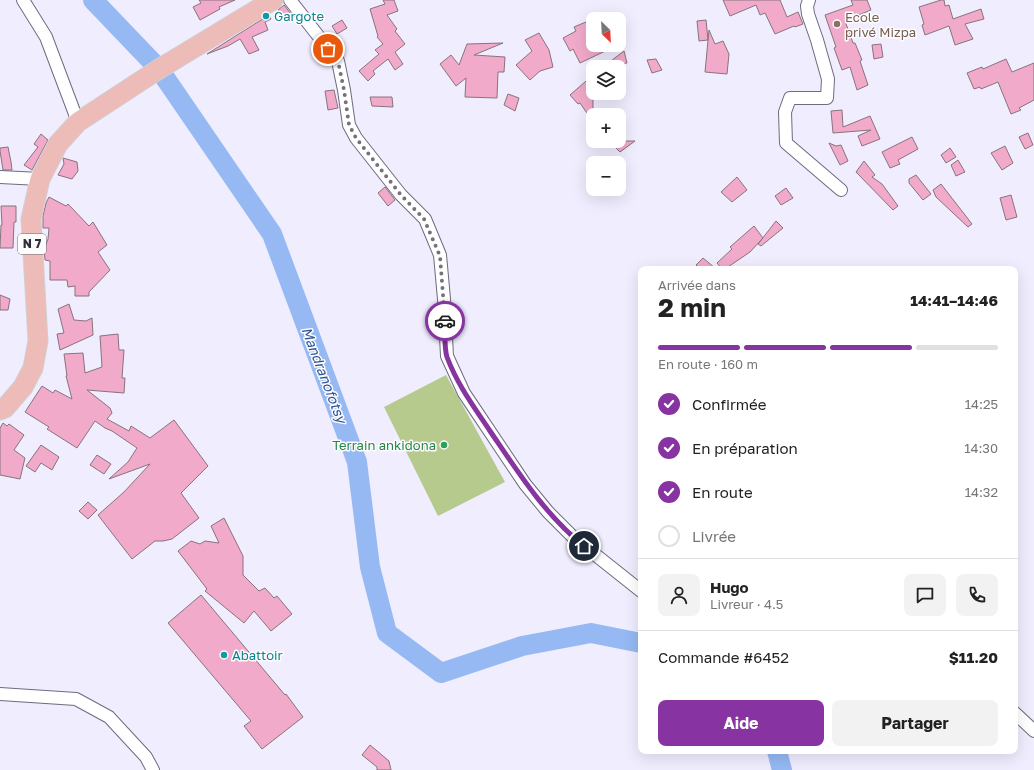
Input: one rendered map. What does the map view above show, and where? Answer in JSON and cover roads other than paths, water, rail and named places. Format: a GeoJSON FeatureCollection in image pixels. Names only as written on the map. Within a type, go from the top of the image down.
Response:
{"type":"FeatureCollection","features":[{"type":"Feature","properties":{"kind":"main road","name":"N 7"},"geometry":{"type":"LineString","coordinates":[[0,410],[5,408],[23,387],[32,368],[38,341],[31,219],[40,179],[58,144],[78,122],[159,69],[273,0]]}},
{"type":"Feature","properties":{"kind":"street"},"geometry":{"type":"LineString","coordinates":[[23,0],[46,37],[78,122]]}},
{"type":"Feature","properties":{"kind":"street"},"geometry":{"type":"LineString","coordinates":[[290,0],[338,61],[349,125],[356,138],[401,195],[424,219],[440,256],[447,356],[464,393],[525,484],[548,512],[573,537],[638,589]]}},
{"type":"Feature","properties":{"kind":"street"},"geometry":{"type":"LineString","coordinates":[[809,0],[807,6],[808,14],[818,40],[828,79],[827,98],[790,98],[785,112],[786,142],[841,190]]}},
{"type":"Feature","properties":{"kind":"street"},"geometry":{"type":"LineString","coordinates":[[0,177],[40,179]]}},
{"type":"Feature","properties":{"kind":"street"},"geometry":{"type":"LineString","coordinates":[[0,694],[76,699],[109,716],[146,758],[153,770]]}},
{"type":"Feature","properties":{"kind":"street"},"geometry":{"type":"LineString","coordinates":[[1018,716],[1034,731]]}},
{"type":"Feature","properties":{"kind":"waterway","name":"Mandranofotsy"},"geometry":{"type":"LineString","coordinates":[[93,0],[159,69],[272,234],[357,462],[370,567],[387,633],[441,673],[522,646],[591,633],[638,642]]}},
{"type":"Feature","properties":{"kind":"waterway","name":"Mandranofotsy"},"geometry":{"type":"LineString","coordinates":[[778,754],[782,770]]}},
{"type":"Feature","properties":{"kind":"place","name":"Gargote"},"geometry":{"type":"Point","coordinates":[266,16]}},
{"type":"Feature","properties":{"kind":"place","name":"Ecole privé Mizpa"},"geometry":{"type":"Point","coordinates":[837,24]}},
{"type":"Feature","properties":{"kind":"place","name":"Terrain ankidona"},"geometry":{"type":"Point","coordinates":[444,445]}},
{"type":"Feature","properties":{"kind":"place","name":"Abattoir"},"geometry":{"type":"Point","coordinates":[224,655]}}]}
